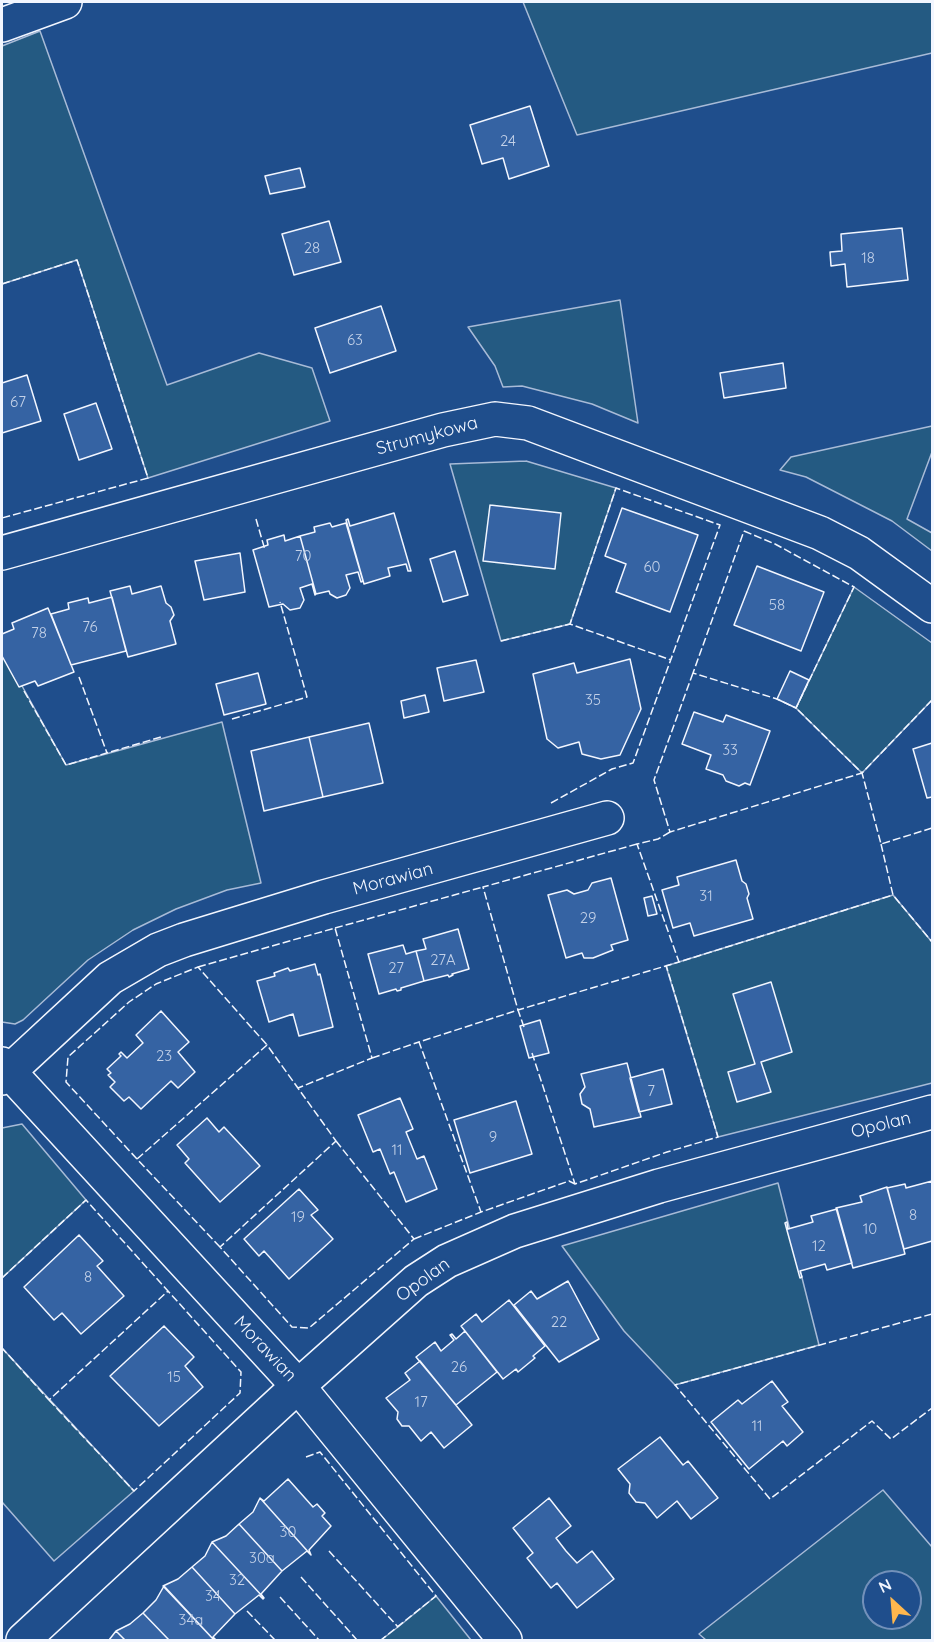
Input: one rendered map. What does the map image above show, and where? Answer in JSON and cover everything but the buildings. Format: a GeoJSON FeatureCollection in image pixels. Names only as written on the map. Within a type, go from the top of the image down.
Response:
{"type":"FeatureCollection","features":[{"type":"Feature","properties":{"kind":"street"},"geometry":{"type":"LineString","coordinates":[[2,25],[65,2]]}},
{"type":"Feature","properties":{"kind":"street","name":"Strumykowa"},"geometry":{"type":"LineString","coordinates":[[2,553],[443,430],[495,419],[528,423],[820,532],[859,553],[933,606]]}},
{"type":"Feature","properties":{"kind":"street","name":"Morawian"},"geometry":{"type":"LineString","coordinates":[[505,1641],[298,1386],[4,1071],[110,978],[158,950],[324,897],[607,818]]}},
{"type":"Feature","properties":{"kind":"street","name":"Opolan"},"geometry":{"type":"LineString","coordinates":[[23,1641],[298,1386],[416,1281],[447,1261],[515,1231],[659,1186],[933,1112]]}},
{"type":"Feature","properties":{"kind":"shaded area"},"geometry":{"type":"Polygon","coordinates":[[[523,2],[932,2],[932,53],[577,135],[523,2]]]}},
{"type":"Feature","properties":{"kind":"shaded area"},"geometry":{"type":"Polygon","coordinates":[[[40,31],[167,385],[259,353],[312,368],[330,421],[148,478],[77,260],[2,284],[2,46],[40,31]]]}},
{"type":"Feature","properties":{"kind":"shaded area"},"geometry":{"type":"Polygon","coordinates":[[[620,300],[638,423],[592,404],[522,386],[503,387],[495,366],[468,327],[620,300]]]}},
{"type":"Feature","properties":{"kind":"shaded area"},"geometry":{"type":"Polygon","coordinates":[[[932,426],[932,452],[907,519],[932,533],[932,551],[892,521],[806,477],[780,470],[791,457],[932,426]]]}},
{"type":"Feature","properties":{"kind":"shaded area"},"geometry":{"type":"Polygon","coordinates":[[[526,461],[616,488],[570,624],[501,641],[450,464],[526,461]]]}},
{"type":"Feature","properties":{"kind":"shaded area"},"geometry":{"type":"Polygon","coordinates":[[[854,587],[932,643],[932,700],[862,773],[796,708],[854,587]]]}},
{"type":"Feature","properties":{"kind":"shaded area"},"geometry":{"type":"Polygon","coordinates":[[[2,650],[66,765],[222,722],[261,883],[227,890],[176,909],[133,930],[88,960],[23,1020],[15,1024],[2,1022],[2,650]]]}},
{"type":"Feature","properties":{"kind":"shaded area"},"geometry":{"type":"Polygon","coordinates":[[[893,895],[932,942],[932,1083],[718,1137],[666,966],[893,895]]]}},
{"type":"Feature","properties":{"kind":"shaded area"},"geometry":{"type":"Polygon","coordinates":[[[22,1124],[86,1200],[2,1278],[2,1128],[22,1124]]]}},
{"type":"Feature","properties":{"kind":"shaded area"},"geometry":{"type":"Polygon","coordinates":[[[778,1183],[819,1345],[675,1385],[624,1331],[562,1246],[778,1183]]]}},
{"type":"Feature","properties":{"kind":"shaded area"},"geometry":{"type":"Polygon","coordinates":[[[2,1348],[134,1491],[54,1561],[2,1502],[2,1348]]]}},
{"type":"Feature","properties":{"kind":"shaded area"},"geometry":{"type":"Polygon","coordinates":[[[883,1490],[932,1547],[932,1640],[706,1640],[699,1634],[883,1490]]]}},
{"type":"Feature","properties":{"kind":"shaded area"},"geometry":{"type":"Polygon","coordinates":[[[436,1596],[471,1640],[381,1640],[398,1627],[436,1596]]]}},
{"type":"Feature","properties":{"kind":"fence"},"geometry":{"type":"LineString","coordinates":[[2,284],[77,260],[148,478],[2,518]]}},
{"type":"Feature","properties":{"kind":"fence"},"geometry":{"type":"LineString","coordinates":[[551,803],[612,769],[633,763],[720,525],[616,488],[570,624]]}},
{"type":"Feature","properties":{"kind":"fence"},"geometry":{"type":"LineString","coordinates":[[256,519],[265,550]]}},
{"type":"Feature","properties":{"kind":"fence"},"geometry":{"type":"LineString","coordinates":[[744,531],[775,544],[854,587],[796,708],[777,699],[693,673],[744,531]]}},
{"type":"Feature","properties":{"kind":"fence"},"geometry":{"type":"LineString","coordinates":[[232,719],[307,697],[280,602]]}},
{"type":"Feature","properties":{"kind":"fence"},"geometry":{"type":"LineString","coordinates":[[501,641],[570,624],[671,660]]}},
{"type":"Feature","properties":{"kind":"fence"},"geometry":{"type":"LineString","coordinates":[[693,673],[654,780],[670,832],[862,773],[796,708]]}},
{"type":"Feature","properties":{"kind":"fence"},"geometry":{"type":"LineString","coordinates":[[79,677],[107,753]]}},
{"type":"Feature","properties":{"kind":"fence"},"geometry":{"type":"LineString","coordinates":[[24,691],[66,765],[161,737]]}},
{"type":"Feature","properties":{"kind":"fence"},"geometry":{"type":"LineString","coordinates":[[932,700],[862,773],[881,844],[932,828]]}},
{"type":"Feature","properties":{"kind":"fence"},"geometry":{"type":"LineString","coordinates":[[670,832],[658,839],[637,844],[679,962],[893,895]]}},
{"type":"Feature","properties":{"kind":"fence"},"geometry":{"type":"LineString","coordinates":[[637,844],[483,887],[518,1010],[679,962]]}},
{"type":"Feature","properties":{"kind":"fence"},"geometry":{"type":"LineString","coordinates":[[881,844],[893,895],[932,942]]}},
{"type":"Feature","properties":{"kind":"fence"},"geometry":{"type":"LineString","coordinates":[[335,928],[483,887]]}},
{"type":"Feature","properties":{"kind":"fence"},"geometry":{"type":"LineString","coordinates":[[198,967],[335,928],[372,1058],[298,1088]]}},
{"type":"Feature","properties":{"kind":"fence"},"geometry":{"type":"LineString","coordinates":[[532,1053],[575,1184],[718,1137],[666,965]]}},
{"type":"Feature","properties":{"kind":"fence"},"geometry":{"type":"LineString","coordinates":[[137,1159],[66,1082],[68,1057],[129,1002],[156,984],[198,967],[267,1045]]}},
{"type":"Feature","properties":{"kind":"fence"},"geometry":{"type":"LineString","coordinates":[[524,1027],[518,1010],[419,1042],[481,1212],[569,1181],[575,1184]]}},
{"type":"Feature","properties":{"kind":"fence"},"geometry":{"type":"LineString","coordinates":[[372,1058],[419,1042]]}},
{"type":"Feature","properties":{"kind":"fence"},"geometry":{"type":"LineString","coordinates":[[220,1247],[137,1159],[267,1045],[336,1141]]}},
{"type":"Feature","properties":{"kind":"fence"},"geometry":{"type":"LineString","coordinates":[[336,1141],[414,1239],[309,1328],[292,1327],[220,1247],[336,1141]]}},
{"type":"Feature","properties":{"kind":"fence"},"geometry":{"type":"LineString","coordinates":[[2,1278],[86,1200],[168,1291],[49,1400],[2,1348]]}},
{"type":"Feature","properties":{"kind":"fence"},"geometry":{"type":"LineString","coordinates":[[414,1239],[481,1212]]}},
{"type":"Feature","properties":{"kind":"fence"},"geometry":{"type":"LineString","coordinates":[[49,1400],[134,1491],[240,1393],[241,1372],[168,1291]]}},
{"type":"Feature","properties":{"kind":"fence"},"geometry":{"type":"LineString","coordinates":[[932,1314],[675,1385],[770,1499],[872,1421],[891,1439],[932,1408]]}},
{"type":"Feature","properties":{"kind":"fence"},"geometry":{"type":"LineString","coordinates":[[306,1457],[320,1452],[436,1596],[381,1640]]}},
{"type":"Feature","properties":{"kind":"fence"},"geometry":{"type":"LineString","coordinates":[[329,1551],[398,1627]]}},
{"type":"Feature","properties":{"kind":"fence"},"geometry":{"type":"LineString","coordinates":[[301,1577],[357,1640]]}},
{"type":"Feature","properties":{"kind":"fence"},"geometry":{"type":"LineString","coordinates":[[280,1597],[319,1640]]}},
{"type":"Feature","properties":{"kind":"fence"},"geometry":{"type":"LineString","coordinates":[[247,1611],[275,1640]]}}]}
